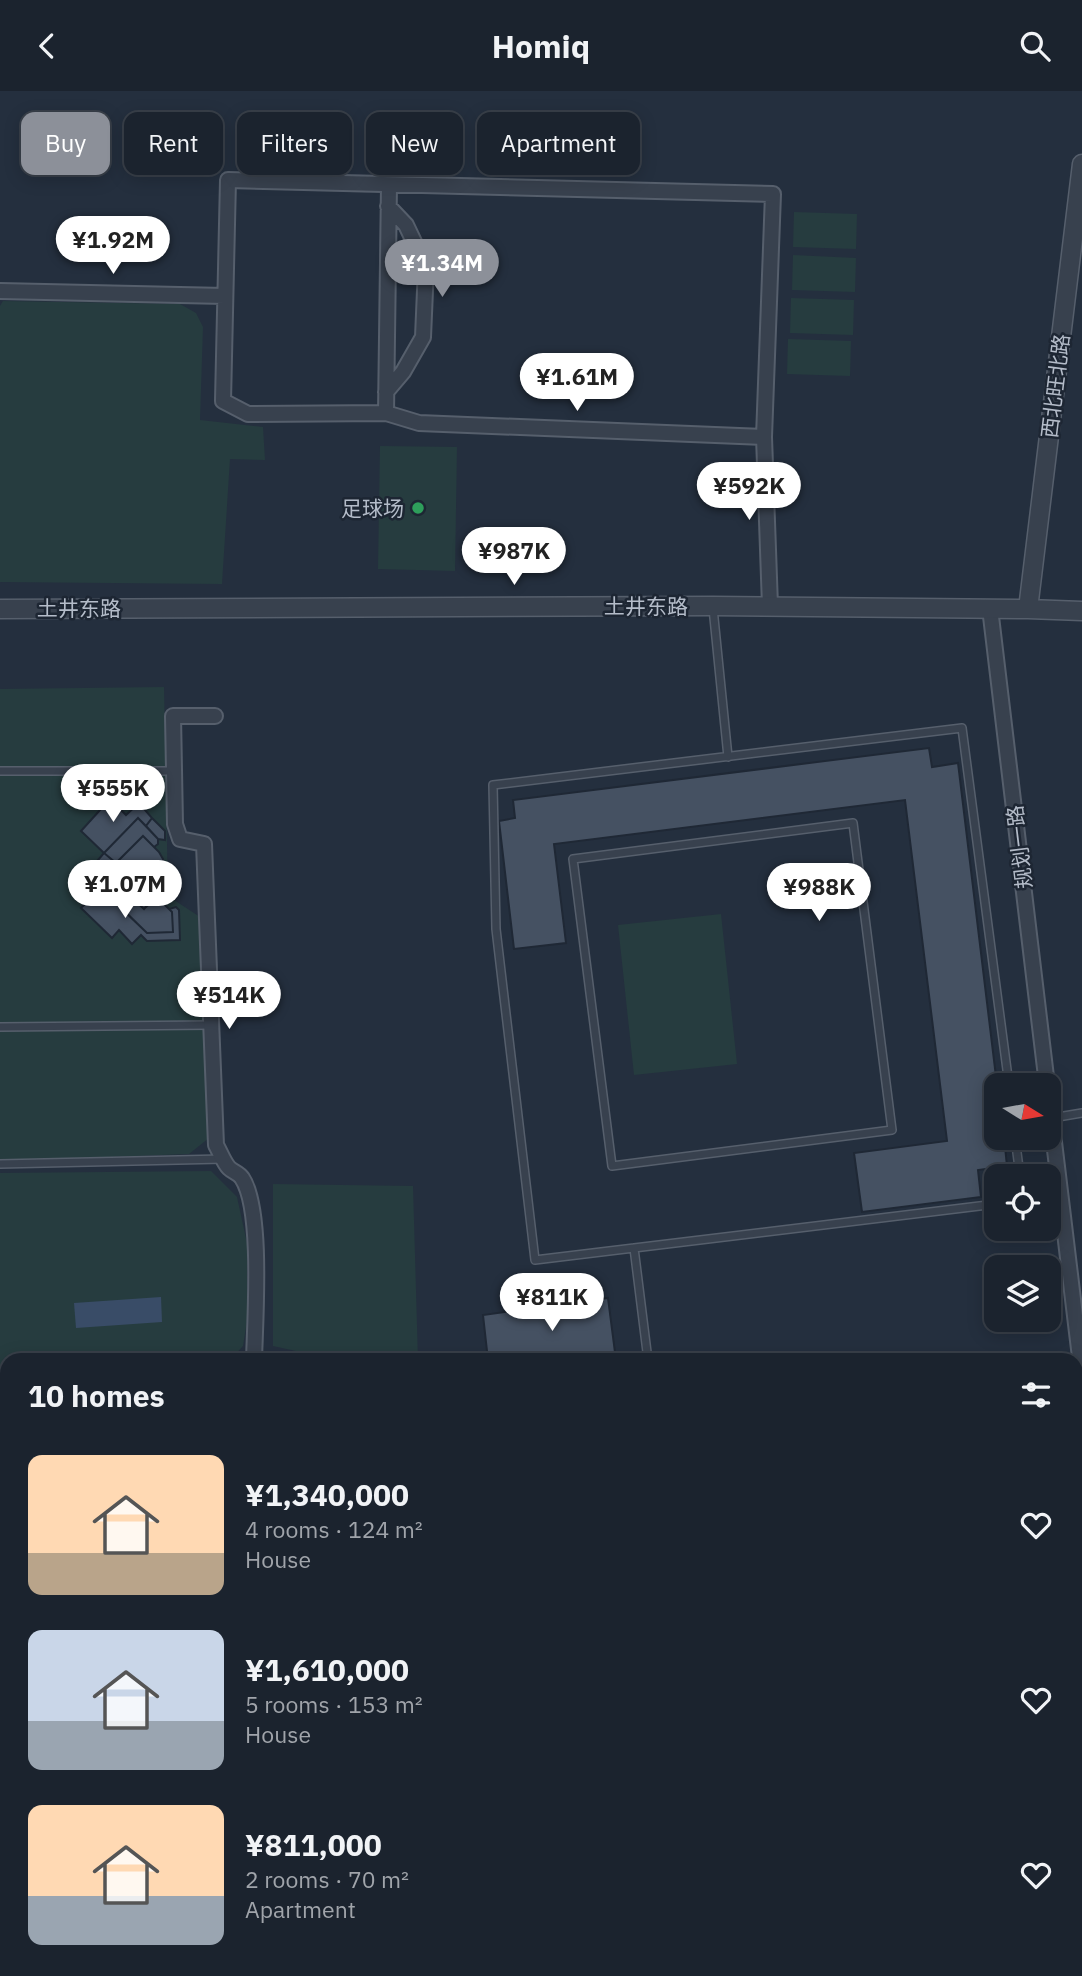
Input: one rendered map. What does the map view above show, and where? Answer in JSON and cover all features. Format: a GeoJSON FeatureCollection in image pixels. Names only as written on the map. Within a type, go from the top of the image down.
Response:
{"type":"FeatureCollection","features":[{"type":"Feature","properties":{"kind":"street","name":"西北旺北路"},"geometry":{"type":"LineString","coordinates":[[1028,609],[1082,164]]}},
{"type":"Feature","properties":{"kind":"street"},"geometry":{"type":"LineString","coordinates":[[764,437],[419,423],[386,413],[248,414],[223,401],[228,180],[774,194],[764,437],[770,606]]}},
{"type":"Feature","properties":{"kind":"street"},"geometry":{"type":"LineString","coordinates":[[386,413],[388,185]]}},
{"type":"Feature","properties":{"kind":"street"},"geometry":{"type":"LineString","coordinates":[[386,392],[403,372],[423,337],[426,267],[406,225],[388,206]]}},
{"type":"Feature","properties":{"kind":"street"},"geometry":{"type":"LineString","coordinates":[[0,291],[225,296]]}},
{"type":"Feature","properties":{"kind":"street","name":"土井东路"},"geometry":{"type":"LineString","coordinates":[[0,608],[770,606],[1082,611]]}},
{"type":"Feature","properties":{"kind":"street","name":"规划一路"},"geometry":{"type":"LineString","coordinates":[[990,608],[1046,1073]]}},
{"type":"Feature","properties":{"kind":"street"},"geometry":{"type":"LineString","coordinates":[[215,716],[173,716],[175,824],[180,839],[204,844],[216,1145],[228,1167],[242,1177],[249,1196],[256,1261],[254,1353]]}},
{"type":"Feature","properties":{"kind":"street"},"geometry":{"type":"LineString","coordinates":[[1055,1150],[1079,1353]]}},
{"type":"Feature","properties":{"kind":"lane"},"geometry":{"type":"LineString","coordinates":[[713,606],[728,757]]}},
{"type":"Feature","properties":{"kind":"lane"},"geometry":{"type":"LineString","coordinates":[[1082,611],[1082,618]]}},
{"type":"Feature","properties":{"kind":"lane"},"geometry":{"type":"LineString","coordinates":[[984,1205],[535,1259],[496,929],[493,785],[962,728],[1007,1073]]}},
{"type":"Feature","properties":{"kind":"lane"},"geometry":{"type":"LineString","coordinates":[[0,771],[174,771]]}},
{"type":"Feature","properties":{"kind":"lane"},"geometry":{"type":"LineString","coordinates":[[853,823],[892,1130],[612,1166],[573,859],[853,823]]}},
{"type":"Feature","properties":{"kind":"lane"},"geometry":{"type":"LineString","coordinates":[[0,1027],[211,1025]]}},
{"type":"Feature","properties":{"kind":"lane"},"geometry":{"type":"LineString","coordinates":[[1061,1116],[1082,1113]]}},
{"type":"Feature","properties":{"kind":"lane"},"geometry":{"type":"LineString","coordinates":[[0,1164],[224,1159]]}},
{"type":"Feature","properties":{"kind":"lane"},"geometry":{"type":"LineString","coordinates":[[634,1248],[647,1353]]}},
{"type":"Feature","properties":{"kind":"green space"},"geometry":{"type":"Polygon","coordinates":[[[794,212],[857,214],[856,249],[793,247],[794,212]]]}},
{"type":"Feature","properties":{"kind":"green space"},"geometry":{"type":"Polygon","coordinates":[[[793,255],[856,258],[855,292],[792,290],[793,255]]]}},
{"type":"Feature","properties":{"kind":"green space"},"geometry":{"type":"Polygon","coordinates":[[[791,298],[854,300],[853,335],[790,333],[791,298]]]}},
{"type":"Feature","properties":{"kind":"green space"},"geometry":{"type":"Polygon","coordinates":[[[3,301],[180,304],[196,313],[203,327],[200,420],[263,427],[265,460],[230,459],[222,584],[0,582],[0,306],[3,301]]]}},
{"type":"Feature","properties":{"kind":"green space"},"geometry":{"type":"Polygon","coordinates":[[[788,339],[851,341],[850,376],[787,374],[788,339]]]}},
{"type":"Feature","properties":{"kind":"green space","name":"足球场"},"geometry":{"type":"Polygon","coordinates":[[[380,446],[457,447],[455,571],[378,569],[380,446]]]}},
{"type":"Feature","properties":{"kind":"green space"},"geometry":{"type":"Polygon","coordinates":[[[164,687],[168,896],[203,919],[209,1138],[189,1154],[0,1161],[0,689],[164,687]]]}},
{"type":"Feature","properties":{"kind":"green space"},"geometry":{"type":"Polygon","coordinates":[[[721,914],[737,1064],[634,1075],[618,925],[721,914]]]}},
{"type":"Feature","properties":{"kind":"green space"},"geometry":{"type":"Polygon","coordinates":[[[211,1171],[237,1197],[247,1243],[247,1321],[243,1346],[236,1353],[0,1353],[0,1173],[211,1171]]]}},
{"type":"Feature","properties":{"kind":"green space"},"geometry":{"type":"Polygon","coordinates":[[[273,1184],[413,1186],[418,1353],[305,1353],[273,1346],[273,1184]]]}},
{"type":"Feature","properties":{"kind":"water"},"geometry":{"type":"Polygon","coordinates":[[[161,1297],[162,1322],[76,1328],[74,1303],[161,1297]]]}},
{"type":"Feature","properties":{"kind":"building"},"geometry":{"type":"Polygon","coordinates":[[[929,748],[932,767],[958,763],[996,1073],[984,1073],[984,1150],[1005,1150],[1007,1164],[984,1164],[984,1169],[978,1170],[981,1197],[862,1212],[854,1153],[947,1141],[905,800],[554,844],[566,943],[514,949],[499,821],[515,818],[513,800],[929,748]]]}},
{"type":"Feature","properties":{"kind":"building"},"geometry":{"type":"Polygon","coordinates":[[[110,799],[126,815],[139,803],[152,818],[146,826],[138,818],[104,853],[81,831],[110,799]]]}},
{"type":"Feature","properties":{"kind":"building"},"geometry":{"type":"Polygon","coordinates":[[[138,818],[158,839],[158,844],[154,847],[143,836],[116,863],[104,853],[138,818]]]}},
{"type":"Feature","properties":{"kind":"building"},"geometry":{"type":"Polygon","coordinates":[[[152,818],[165,831],[165,840],[158,839],[146,826],[152,818]]]}},
{"type":"Feature","properties":{"kind":"building"},"geometry":{"type":"Polygon","coordinates":[[[143,836],[159,852],[165,870],[165,881],[161,890],[144,909],[117,884],[116,863],[143,836]]]}},
{"type":"Feature","properties":{"kind":"building"},"geometry":{"type":"Polygon","coordinates":[[[104,853],[116,863],[117,884],[107,894],[86,874],[104,853]]]}},
{"type":"Feature","properties":{"kind":"building"},"geometry":{"type":"Polygon","coordinates":[[[117,884],[144,909],[157,897],[172,912],[173,932],[147,933],[107,894],[117,884]]]}},
{"type":"Feature","properties":{"kind":"building"},"geometry":{"type":"Polygon","coordinates":[[[100,888],[147,933],[173,932],[172,912],[169,909],[176,907],[179,910],[180,940],[147,941],[141,935],[132,944],[119,930],[112,938],[81,908],[100,888]]]}},
{"type":"Feature","properties":{"kind":"building"},"geometry":{"type":"Polygon","coordinates":[[[608,1298],[615,1353],[487,1353],[483,1315],[608,1298]]]}},
{"type":"Feature","properties":{"kind":"place","name":"足球场"},"geometry":{"type":"Point","coordinates":[418,508]}}]}
